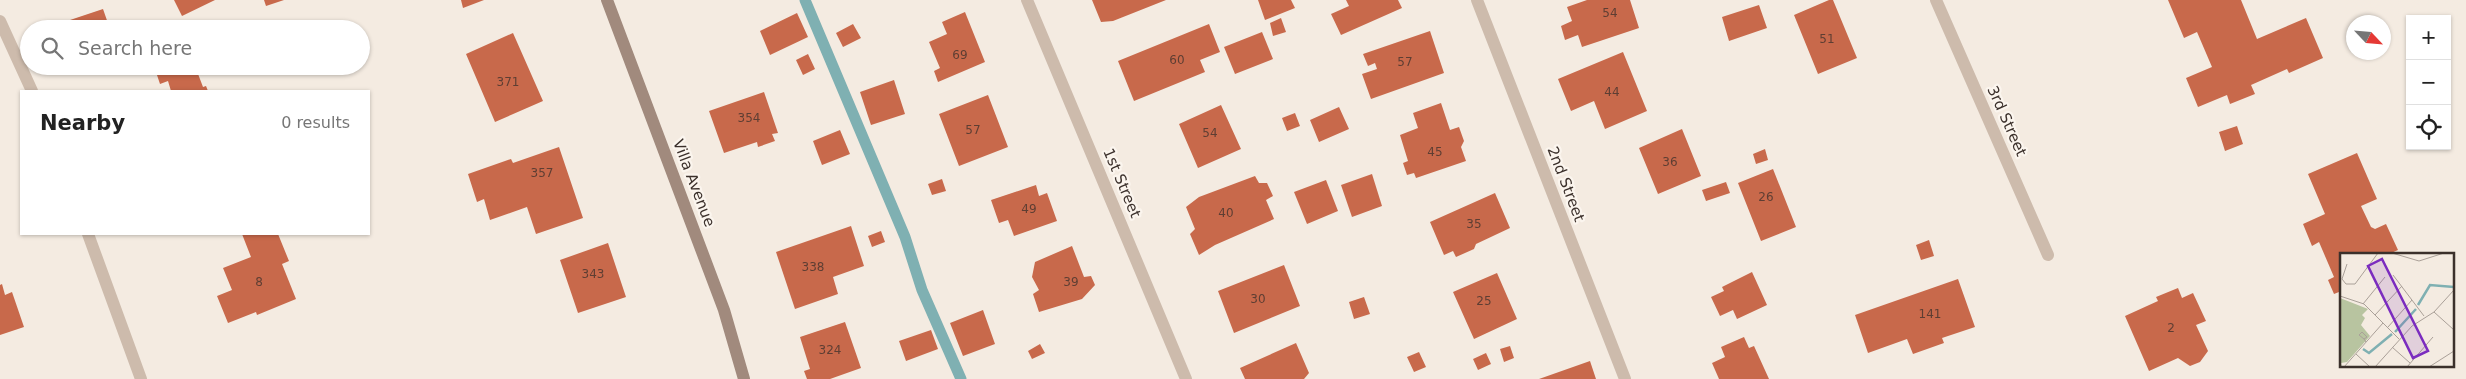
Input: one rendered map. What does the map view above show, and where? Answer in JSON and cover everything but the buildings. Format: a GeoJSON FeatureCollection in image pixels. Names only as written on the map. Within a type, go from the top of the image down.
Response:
{"type":"FeatureCollection","features":[{"type":"Feature","properties":{"kind":"main road","name":"Villa Avenue"},"geometry":{"type":"LineString","coordinates":[[607,0],[724,310],[744,379]]}},
{"type":"Feature","properties":{"kind":"street","name":"1st Street"},"geometry":{"type":"LineString","coordinates":[[1027,0],[1186,379]]}},
{"type":"Feature","properties":{"kind":"street","name":"2nd Street"},"geometry":{"type":"LineString","coordinates":[[1477,0],[1625,379]]}},
{"type":"Feature","properties":{"kind":"street","name":"3rd Street"},"geometry":{"type":"LineString","coordinates":[[1936,0],[2048,255]]}},
{"type":"Feature","properties":{"kind":"street"},"geometry":{"type":"LineString","coordinates":[[0,21],[20,65]]}},
{"type":"Feature","properties":{"kind":"street"},"geometry":{"type":"LineString","coordinates":[[25,75],[32,90]]}},
{"type":"Feature","properties":{"kind":"street"},"geometry":{"type":"LineString","coordinates":[[88,235],[141,379]]}},
{"type":"Feature","properties":{"kind":"waterway"},"geometry":{"type":"LineString","coordinates":[[805,0],[905,237],[922,290],[961,379]]}}]}
